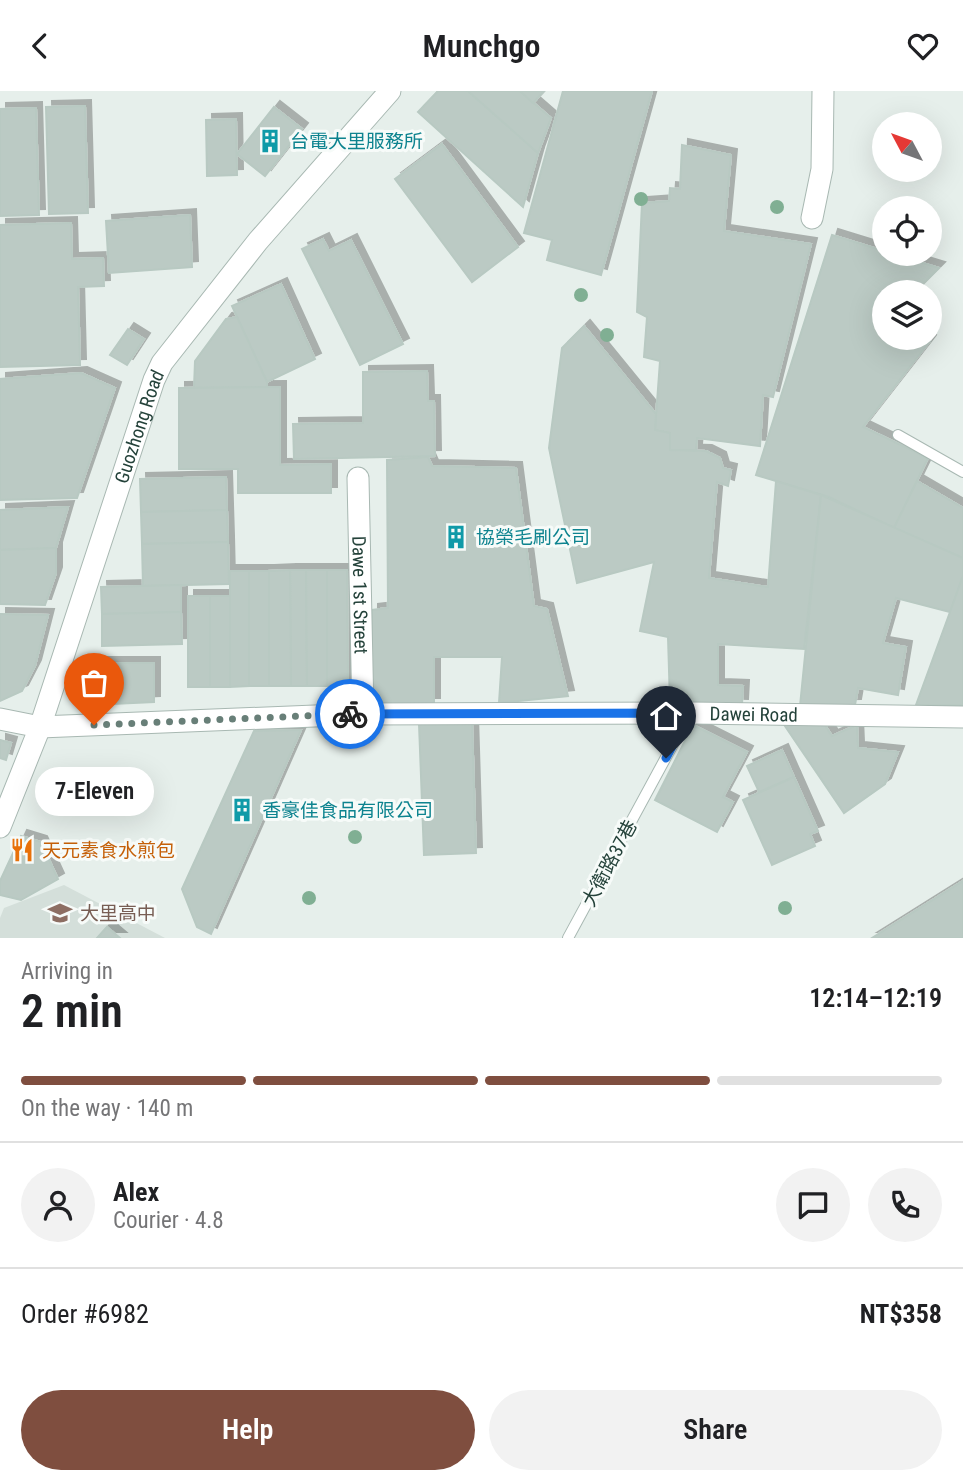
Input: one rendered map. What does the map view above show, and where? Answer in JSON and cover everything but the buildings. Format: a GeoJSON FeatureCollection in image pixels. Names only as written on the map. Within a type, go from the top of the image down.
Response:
{"type":"FeatureCollection","features":[{"type":"Feature","properties":{"kind":"street","name":"Guozhong Road"},"geometry":{"type":"LineString","coordinates":[[0,827],[40,727],[154,380],[162,363],[258,241],[390,91]]}},
{"type":"Feature","properties":{"kind":"street"},"geometry":{"type":"LineString","coordinates":[[812,218],[822,169],[823,91]]}},
{"type":"Feature","properties":{"kind":"street","name":"Dawe 1st Street"},"geometry":{"type":"LineString","coordinates":[[358,478],[363,714]]}},
{"type":"Feature","properties":{"kind":"street","name":"Dawei Road"},"geometry":{"type":"LineString","coordinates":[[0,719],[40,727],[363,714],[690,713],[963,717]]}},
{"type":"Feature","properties":{"kind":"lane"},"geometry":{"type":"LineString","coordinates":[[898,435],[963,472]]}},
{"type":"Feature","properties":{"kind":"lane","name":"大衛路37巷"},"geometry":{"type":"LineString","coordinates":[[568,938],[690,713]]}},
{"type":"Feature","properties":{"kind":"shaded area","name":"大里高中"},"geometry":{"type":"Polygon","coordinates":[[[64,885],[165,938],[0,938],[0,918],[4,908],[64,885]]]}},
{"type":"Feature","properties":{"kind":"way so far"},"geometry":{"type":"LineString","coordinates":[[94,725],[350,714]]}},
{"type":"Feature","properties":{"kind":"place","name":"台電大里服務所"},"geometry":{"type":"Point","coordinates":[270,141]}},
{"type":"Feature","properties":{"kind":"place","name":"協榮毛刷公司"},"geometry":{"type":"Point","coordinates":[456,537]}},
{"type":"Feature","properties":{"kind":"place","name":"7-Eleven"},"geometry":{"type":"Point","coordinates":[94,725]}},
{"type":"Feature","properties":{"kind":"place","name":"香豪佳食品有限公司"},"geometry":{"type":"Point","coordinates":[242,810]}},
{"type":"Feature","properties":{"kind":"place","name":"天元素食水煎包"},"geometry":{"type":"Point","coordinates":[22,850]}},
{"type":"Feature","properties":{"kind":"place","name":"大里高中"},"geometry":{"type":"Point","coordinates":[60,913]}},
{"type":"Feature","properties":{"kind":"route"},"geometry":{"type":"LineString","coordinates":[[350,714],[690,713],[666,758]]}}]}
